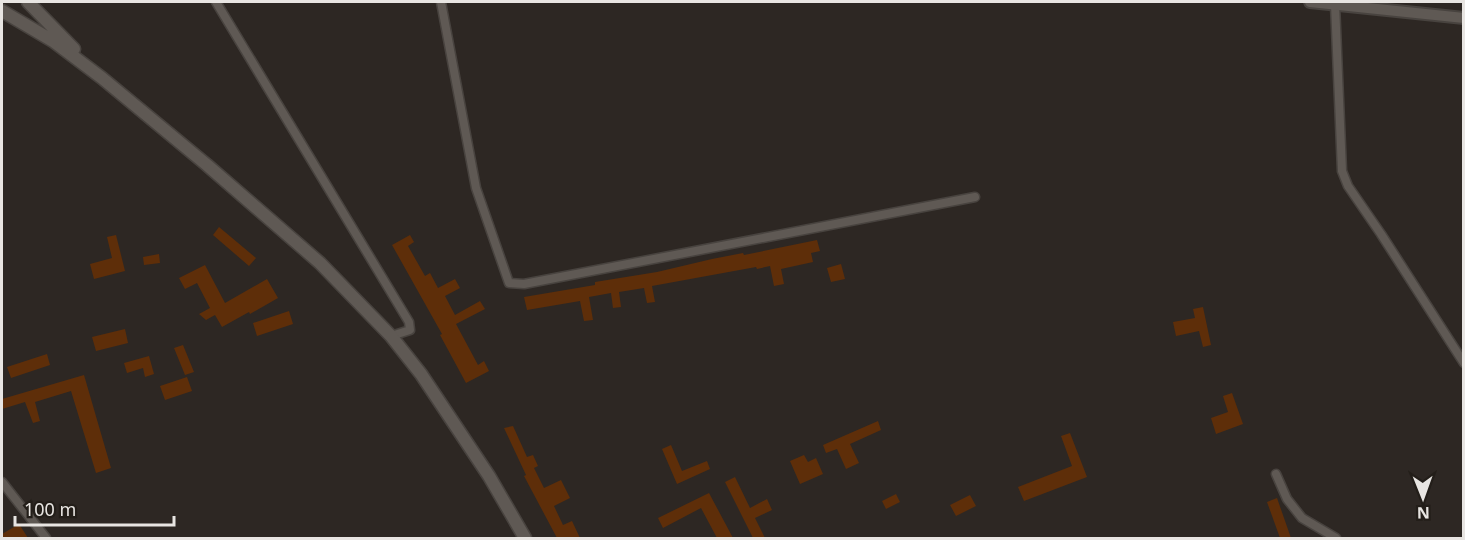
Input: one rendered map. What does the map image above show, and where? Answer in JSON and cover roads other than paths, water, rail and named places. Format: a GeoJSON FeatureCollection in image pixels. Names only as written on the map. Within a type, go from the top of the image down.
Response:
{"type":"FeatureCollection","features":[{"type":"Feature","properties":{"kind":"main road"},"geometry":{"type":"LineString","coordinates":[[28,2],[102,78]]}},
{"type":"Feature","properties":{"kind":"main road"},"geometry":{"type":"LineString","coordinates":[[2,11],[53,41],[102,78],[320,263],[391,336],[421,374],[525,538]]}},
{"type":"Feature","properties":{"kind":"street"},"geometry":{"type":"LineString","coordinates":[[216,2],[410,321],[410,330],[391,336]]}},
{"type":"Feature","properties":{"kind":"street"},"geometry":{"type":"LineString","coordinates":[[441,2],[477,188],[508,283],[524,284],[975,197]]}},
{"type":"Feature","properties":{"kind":"street"},"geometry":{"type":"LineString","coordinates":[[1310,2],[1464,18]]}},
{"type":"Feature","properties":{"kind":"street"},"geometry":{"type":"LineString","coordinates":[[1335,4],[1342,171],[1348,186],[1464,363]]}},
{"type":"Feature","properties":{"kind":"street"},"geometry":{"type":"LineString","coordinates":[[1276,474],[1287,499],[1302,518],[1336,538]]}},
{"type":"Feature","properties":{"kind":"street"},"geometry":{"type":"LineString","coordinates":[[2,482],[46,538]]}}]}
